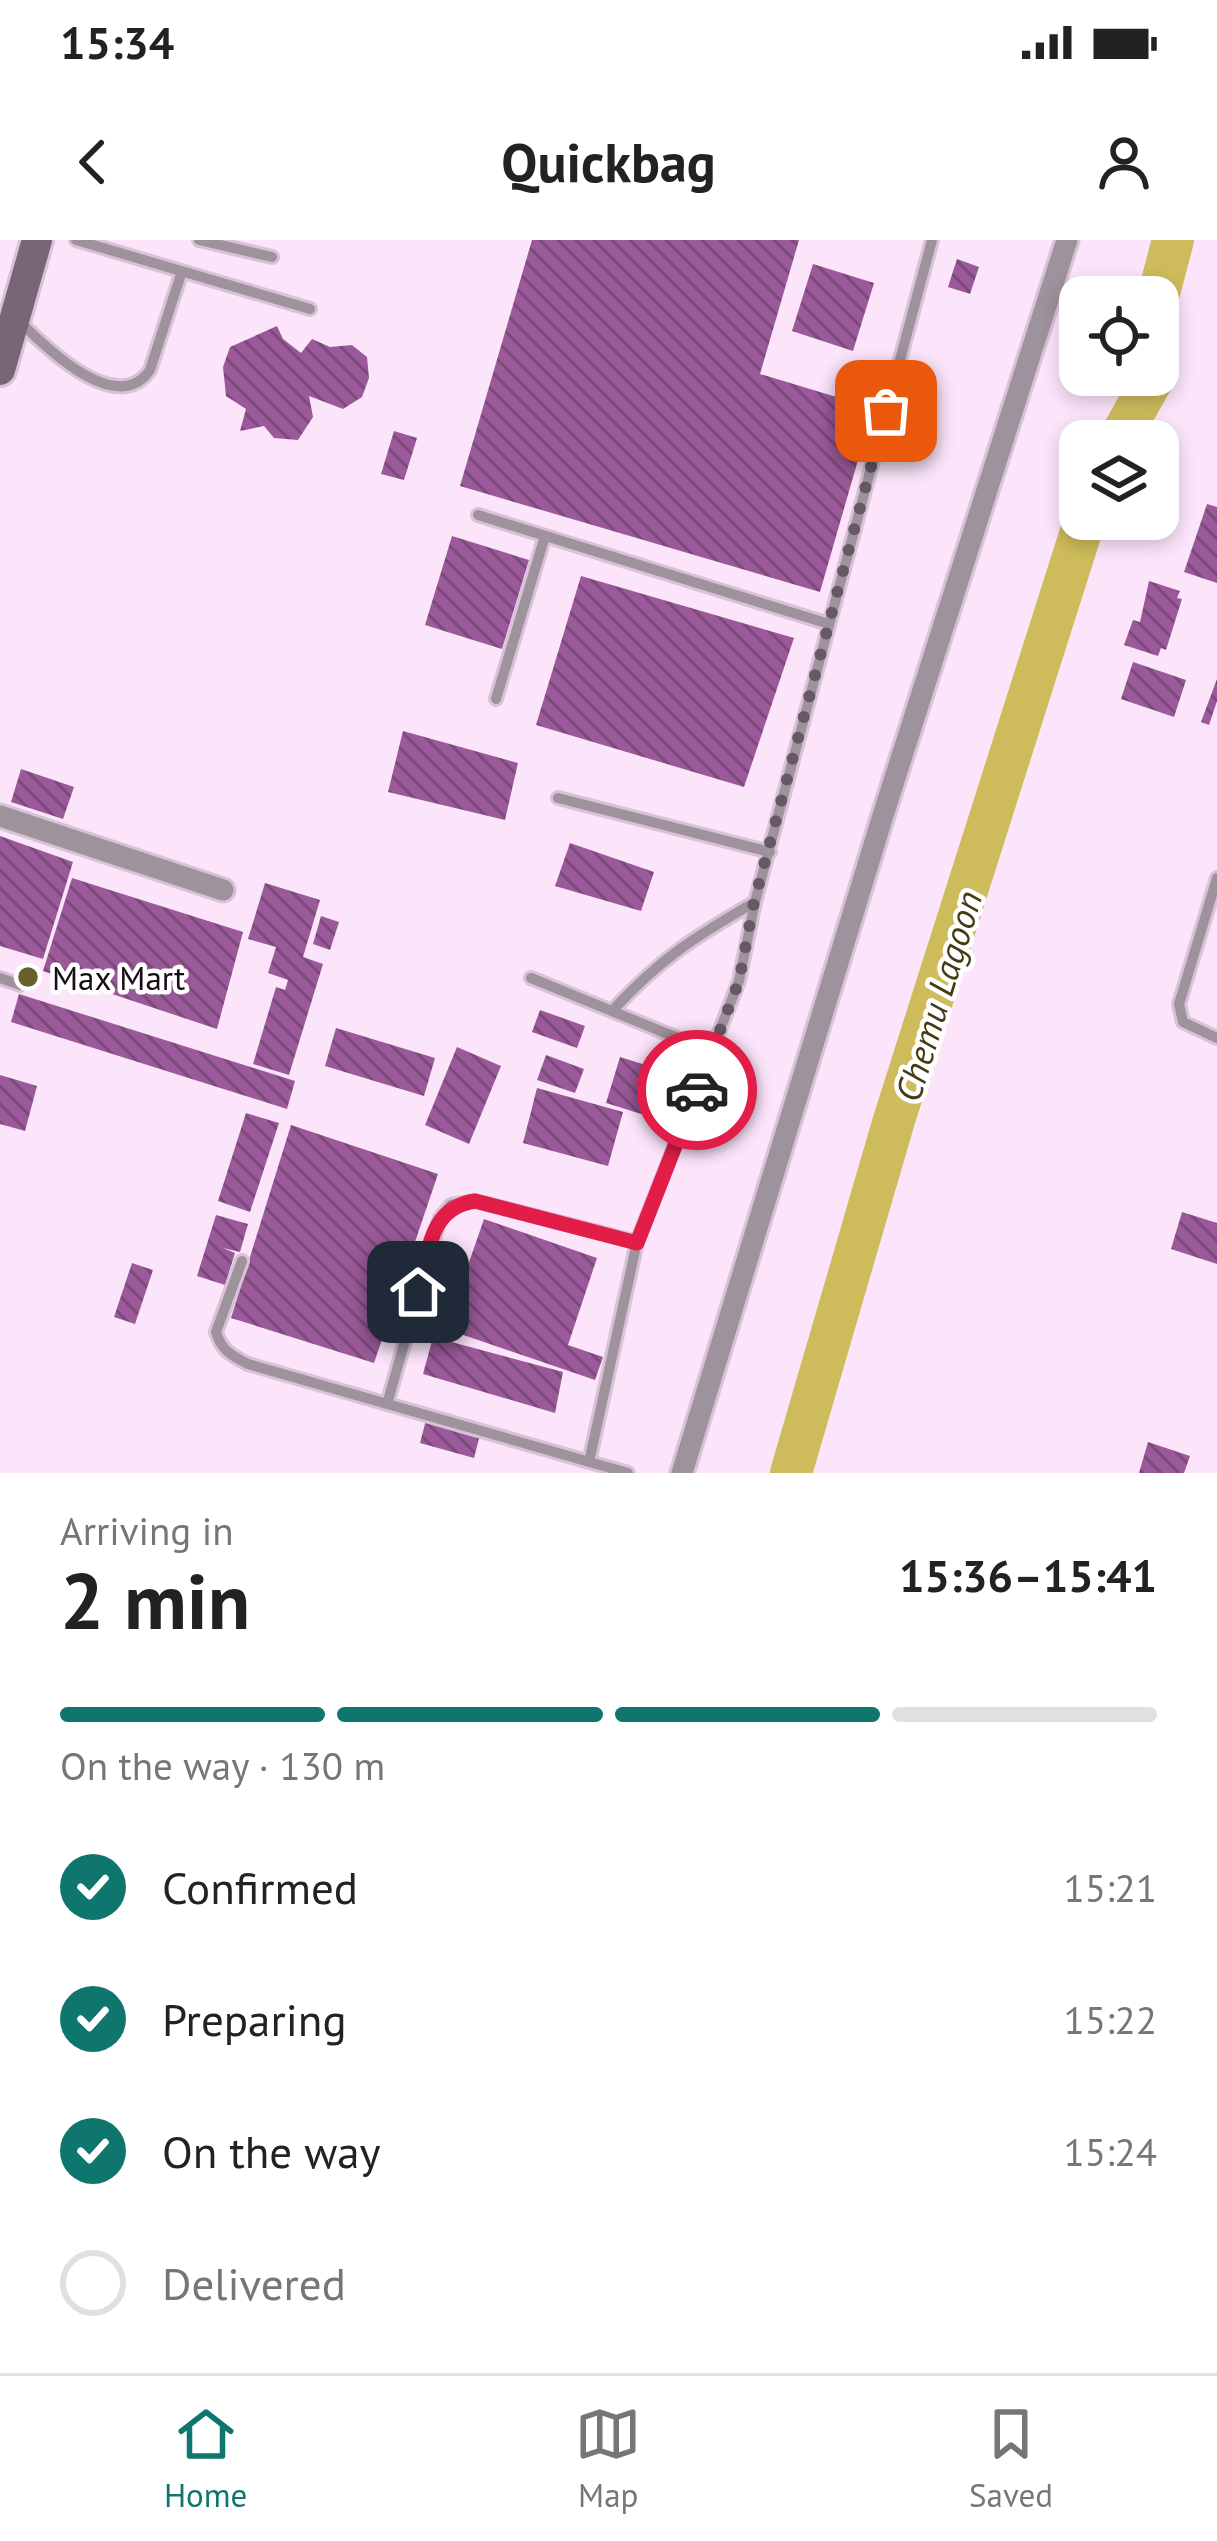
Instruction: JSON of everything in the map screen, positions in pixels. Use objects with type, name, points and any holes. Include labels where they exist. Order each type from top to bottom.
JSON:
[{"type":"street","points":[[0,370],[37,240]]},
{"type":"street","points":[[682,1473],[885,809],[1067,240]]},
{"type":"street","points":[[0,816],[223,890]]},
{"type":"lane","points":[[76,240],[310,309]]},
{"type":"lane","points":[[199,240],[272,256]]},
{"type":"lane","points":[[590,1462],[637,1243],[739,981],[754,902],[932,240]]},
{"type":"lane","points":[[15,317],[74,370],[130,387],[142,382],[150,370],[182,271]]},
{"type":"lane","points":[[478,515],[830,624]]},
{"type":"lane","points":[[496,699],[545,536]]},
{"type":"lane","points":[[558,798],[770,852]]},
{"type":"lane","points":[[1217,878],[1179,1004],[1183,1022],[1217,1038]]},
{"type":"lane","points":[[612,1011],[652,968],[684,943],[754,902]]},
{"type":"lane","points":[[0,978],[20,985]]},
{"type":"lane","points":[[531,978],[712,1052]]},
{"type":"lane","points":[[387,1404],[440,1218],[452,1205],[490,1204],[637,1243]]},
{"type":"lane","points":[[242,1261],[216,1332],[229,1354],[248,1364],[628,1473]]},
{"type":"building","points":[[532,240],[799,240],[760,374],[873,408],[820,592],[460,486]]},
{"type":"building","points":[[957,259],[979,267],[970,294],[948,287]]},
{"type":"building","points":[[813,264],[874,283],[853,351],[792,331]]},
{"type":"building","points":[[277,326],[283,339],[301,353],[312,339],[330,347],[352,345],[367,357],[369,378],[362,397],[343,409],[309,396],[313,417],[298,440],[274,438],[264,426],[240,431],[246,409],[226,396],[223,367],[230,347]]},
{"type":"building","points":[[394,431],[417,438],[404,480],[381,474]]},
{"type":"building","points":[[1207,504],[1217,507],[1217,583],[1184,572]]},
{"type":"building","points":[[452,536],[529,560],[502,649],[425,625]]},
{"type":"building","points":[[581,576],[794,638],[744,787],[536,725]]},
{"type":"building","points":[[1149,581],[1180,591],[1177,598],[1182,599],[1166,650],[1161,648],[1158,656],[1124,645],[1133,620],[1140,622]]},
{"type":"building","points":[[1133,662],[1186,680],[1174,717],[1121,699]]},
{"type":"building","points":[[1217,679],[1217,701],[1209,725],[1201,722]]},
{"type":"building","points":[[403,731],[518,763],[505,820],[388,792]]},
{"type":"building","points":[[21,769],[74,787],[63,819],[11,802]]},
{"type":"building","points":[[0,836],[73,862],[43,959],[0,946]]},
{"type":"building","points":[[570,843],[654,872],[641,911],[555,886]]},
{"type":"building","points":[[72,878],[243,932],[217,1029],[43,971]]},
{"type":"building","points":[[265,883],[320,900],[303,957],[323,964],[289,1075],[253,1064],[276,987],[285,990],[288,980],[268,973],[276,947],[248,939]]},
{"type":"building","points":[[321,916],[339,922],[330,950],[313,944]]},
{"type":"building","points":[[19,994],[295,1081],[287,1109],[11,1022]]},
{"type":"building","points":[[540,1010],[585,1026],[577,1048],[532,1032]]},
{"type":"building","points":[[336,1028],[435,1058],[424,1096],[325,1066]]},
{"type":"building","points":[[457,1047],[501,1066],[469,1144],[425,1125]]},
{"type":"building","points":[[546,1055],[584,1069],[575,1093],[537,1080]]},
{"type":"building","points":[[620,1057],[665,1071],[651,1117],[606,1103]]},
{"type":"building","points":[[0,1075],[37,1086],[25,1131],[0,1124]]},
{"type":"building","points":[[666,1080],[684,1085],[677,1109],[658,1104]]},
{"type":"building","points":[[537,1088],[623,1112],[608,1166],[523,1143]]},
{"type":"building","points":[[246,1113],[279,1123],[250,1212],[218,1201]]},
{"type":"building","points":[[291,1125],[438,1174],[374,1363],[231,1318]]},
{"type":"building","points":[[1182,1212],[1217,1223],[1217,1264],[1171,1249]]},
{"type":"building","points":[[216,1215],[248,1224],[240,1252],[223,1248],[235,1253],[225,1285],[197,1276]]},
{"type":"building","points":[[484,1219],[597,1258],[568,1345],[603,1357],[595,1380],[446,1329]]},
{"type":"building","points":[[132,1263],[153,1270],[135,1324],[114,1317]]},
{"type":"building","points":[[433,1337],[563,1372],[555,1413],[423,1374]]},
{"type":"building","points":[[426,1420],[480,1435],[474,1458],[420,1443]]},
{"type":"building","points":[[1148,1442],[1190,1456],[1184,1473],[1139,1473]]},
{"type":"waterway","name":"Chemu Lagoon","points":[[1164,276],[1173,240]]},
{"type":"waterway","name":"Chemu Lagoon","points":[[1130,420],[1143,396]]},
{"type":"waterway","name":"Chemu Lagoon","points":[[791,1473],[894,1120],[1078,540]]},
{"type":"way so far","points":[[697,1090],[739,981],[754,902],[886,411]]},
{"type":"place","name":"Max Mart","points":[[28,977]]},
{"type":"route","points":[[418,1292],[440,1218],[452,1205],[475,1201],[637,1243],[697,1090]]}]
